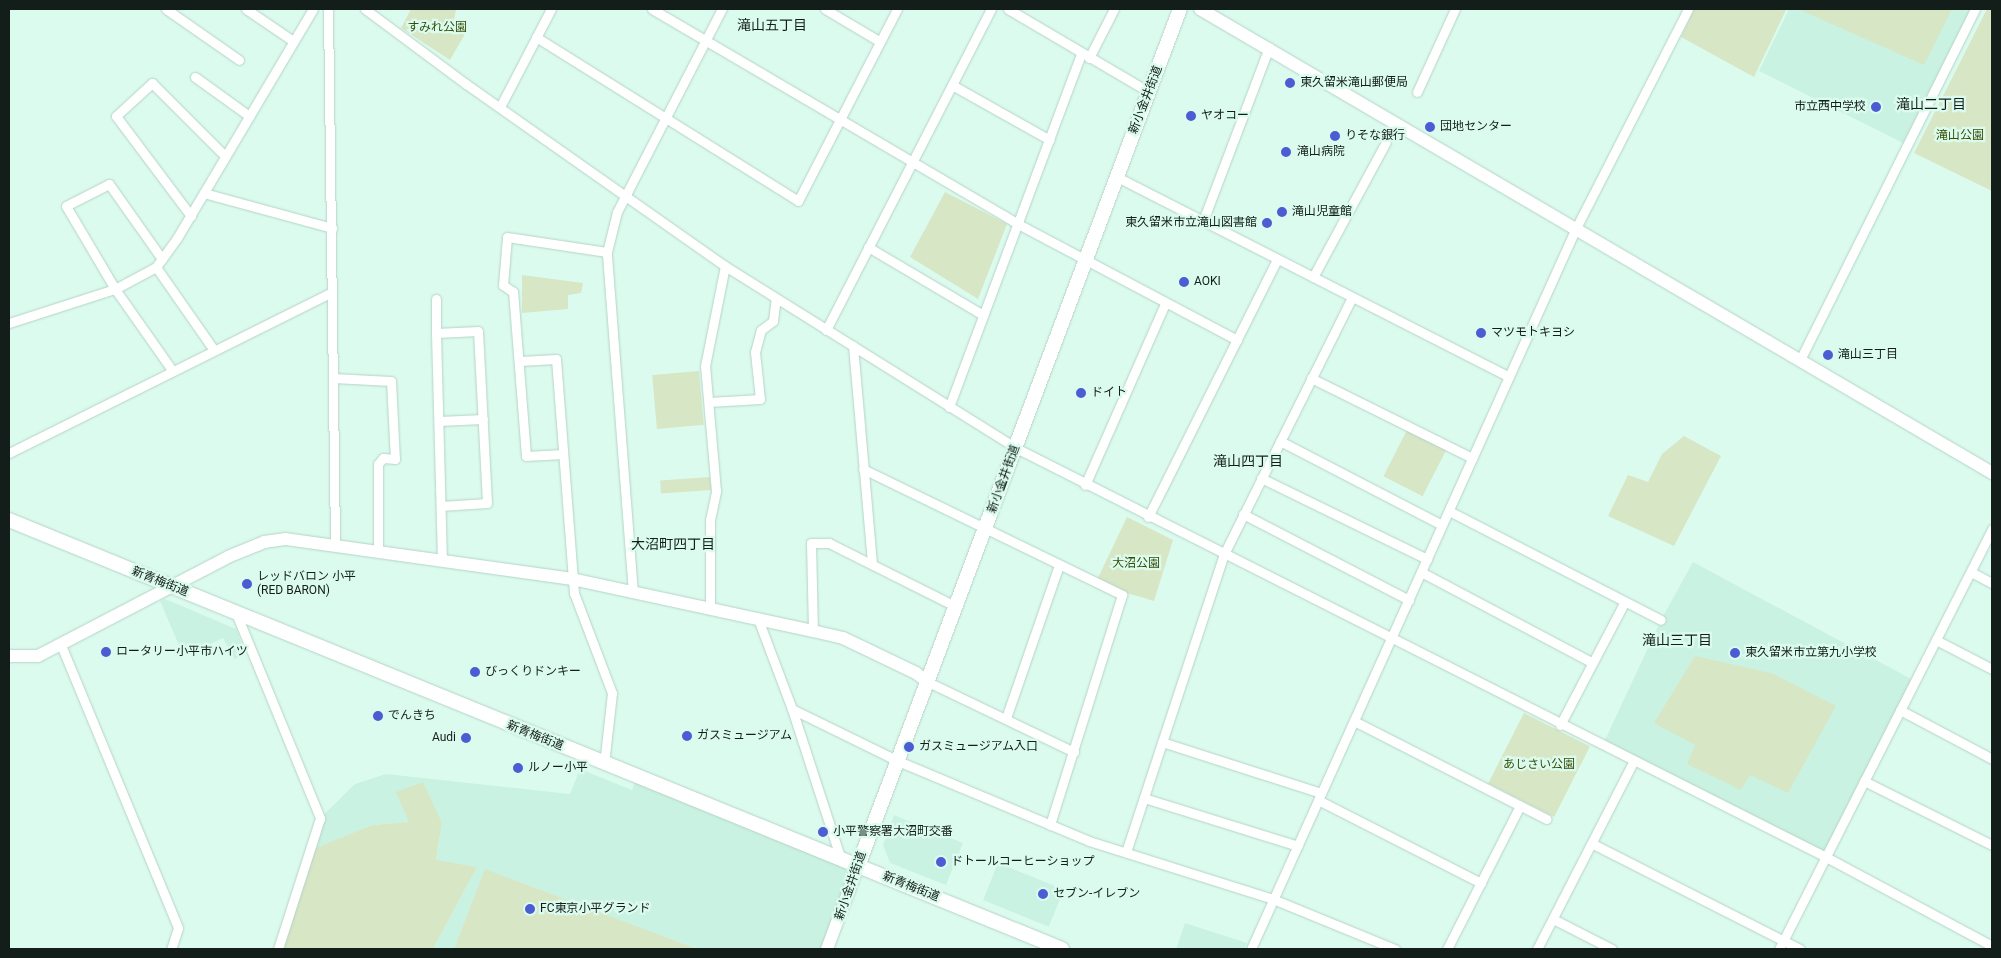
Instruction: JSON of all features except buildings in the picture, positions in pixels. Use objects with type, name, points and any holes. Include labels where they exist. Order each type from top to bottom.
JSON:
[{"type":"main road","name":"新小金井街道","points":[[858,866],[957,607],[1180,9]]},
{"type":"main road","name":"新青梅街道","points":[[9,520],[1062,949]]},
{"type":"street","points":[[166,9],[239,60]]},
{"type":"street","points":[[246,9],[293,42]]},
{"type":"street","points":[[328,9],[335,545]]},
{"type":"street","points":[[365,9],[624,198],[725,266],[1016,448],[1084,485],[1826,857],[1992,946]]},
{"type":"street","points":[[500,107],[550,9]]},
{"type":"street","points":[[652,9],[1018,224],[1165,304],[1237,340]]},
{"type":"street","points":[[634,593],[607,252],[617,212],[722,9]]},
{"type":"street","points":[[825,9],[879,42]]},
{"type":"street","points":[[536,37],[667,117],[798,201],[897,9]]},
{"type":"street","points":[[826,330],[991,9]]},
{"type":"street","points":[[1008,9],[1149,92]]},
{"type":"street","points":[[949,407],[1050,140],[1085,56],[1114,9]]},
{"type":"street","points":[[1200,9],[1992,473]]},
{"type":"street","points":[[1417,92],[1455,9]]},
{"type":"street","points":[[1251,949],[1576,228],[1688,9]]},
{"type":"street","points":[[1800,360],[1976,9]]},
{"type":"street","points":[[9,323],[115,289],[156,267],[191,216],[293,42],[309,10]]},
{"type":"street","points":[[1203,221],[1269,48]]},
{"type":"street","points":[[195,77],[249,116]]},
{"type":"street","points":[[191,216],[116,116],[152,83],[225,156]]},
{"type":"street","points":[[952,85],[1050,140]]},
{"type":"street","points":[[1313,277],[1386,142]]},
{"type":"street","points":[[1117,177],[1509,377]]},
{"type":"street","points":[[162,259],[109,184],[66,206],[115,289],[172,370]]},
{"type":"street","points":[[204,192],[332,228]]},
{"type":"street","points":[[562,454],[526,456],[514,292],[503,284],[507,237],[607,252]]},
{"type":"street","points":[[868,247],[983,315]]},
{"type":"street","points":[[1148,517],[1277,259]]},
{"type":"street","points":[[710,609],[710,520],[716,491],[705,366],[725,266]]},
{"type":"street","points":[[156,267],[214,350]]},
{"type":"street","points":[[9,453],[172,370],[332,292]]},
{"type":"street","points":[[1126,852],[1224,554],[1352,297]]},
{"type":"street","points":[[709,402],[760,400],[755,352],[761,330],[773,321],[776,298]]},
{"type":"street","points":[[436,299],[442,561]]},
{"type":"street","points":[[1084,485],[1165,304]]},
{"type":"street","points":[[436,333],[478,331],[487,503],[441,506]]},
{"type":"street","points":[[853,346],[872,564]]},
{"type":"street","points":[[520,361],[556,359],[574,593],[612,693],[604,764]]},
{"type":"street","points":[[333,378],[391,381],[395,458],[383,458],[378,464],[378,552]]},
{"type":"street","points":[[1312,378],[1472,458]]},
{"type":"street","points":[[439,421],[483,420]]},
{"type":"street","points":[[1280,441],[1442,525]]},
{"type":"street","points":[[863,469],[1122,595],[1050,825]]},
{"type":"street","points":[[1261,478],[1427,559]]},
{"type":"street","points":[[1449,511],[1624,603],[1661,620]]},
{"type":"street","points":[[1243,514],[1408,600]]},
{"type":"street","points":[[1782,945],[1900,710],[1972,572],[1992,529]]},
{"type":"street","points":[[9,656],[38,656],[264,542],[285,538],[572,579],[843,638],[928,682],[1074,752]]},
{"type":"street","points":[[813,631],[811,543],[829,543],[957,607]]},
{"type":"street","points":[[1006,718],[1059,565]]},
{"type":"street","points":[[1421,572],[1591,662]]},
{"type":"street","points":[[1972,572],[1992,583]]},
{"type":"street","points":[[1560,725],[1591,662],[1624,603]]},
{"type":"street","points":[[236,613],[320,818],[278,949]]},
{"type":"street","points":[[758,619],[792,709],[837,840],[841,860]]},
{"type":"street","points":[[1936,640],[1992,669]]},
{"type":"street","points":[[61,645],[178,928],[171,949]]},
{"type":"street","points":[[792,709],[898,761],[1050,825],[1126,852],[1273,899],[1395,949]]},
{"type":"street","points":[[1900,710],[1992,759]]},
{"type":"street","points":[[1354,721],[1546,819]]},
{"type":"street","points":[[1162,742],[1320,796],[1481,883]]},
{"type":"street","points":[[1537,949],[1634,762]]},
{"type":"street","points":[[1864,781],[1992,845]]},
{"type":"street","points":[[1144,798],[1298,846]]},
{"type":"street","points":[[1447,949],[1520,806]]},
{"type":"street","points":[[1593,844],[1782,945],[1800,949]]},
{"type":"street","name":"新小金井街道","points":[[828,949],[858,866]]},
{"type":"street","points":[[1553,919],[1612,949]]},
{"type":"shaded area","name":"市立西中学校","points":[[1789,9],[1972,9],[1903,143],[1759,71]]},
{"type":"shaded area","name":"東久留米市立第九小学校","points":[[1693,562],[1915,681],[1826,857],[1605,740],[1661,620]]},
{"type":"shaded area","points":[[165,599],[236,629],[246,654],[234,659],[223,638],[184,657],[160,601]]},
{"type":"shaded area","points":[[580,769],[632,790],[637,777],[858,866],[827,949],[697,949],[485,870],[454,949],[433,949],[477,867],[436,861],[442,823],[422,782],[409,822],[372,825],[314,850],[283,949],[278,949],[320,818],[355,784],[386,774],[570,794]]},
{"type":"shaded area","points":[[894,815],[963,843],[946,885],[890,863],[883,845]]},
{"type":"shaded area","points":[[998,863],[1064,890],[1049,927],[983,900]]},
{"type":"shaded area","points":[[1185,923],[1247,943],[1244,949],[1176,949]]},
{"type":"green space","name":"すみれ公園","points":[[411,9],[456,9],[454,20],[465,34],[450,60],[401,28]]},
{"type":"green space","points":[[1694,9],[1786,10],[1754,77],[1681,37]]},
{"type":"green space","points":[[1798,9],[1952,9],[1924,65]]},
{"type":"green space","name":"滝山公園","points":[[1987,9],[1992,9],[1992,191],[1914,153]]},
{"type":"green space","points":[[945,192],[1007,224],[978,299],[910,257]]},
{"type":"green space","points":[[522,275],[583,283],[581,293],[568,295],[568,309],[522,313]]},
{"type":"green space","points":[[699,371],[704,425],[657,429],[652,375]]},
{"type":"green space","points":[[1407,430],[1446,450],[1423,496],[1383,476]]},
{"type":"green space","points":[[1684,436],[1721,456],[1674,546],[1608,516],[1628,475],[1648,482],[1662,454]]},
{"type":"green space","points":[[710,477],[711,490],[661,493],[660,480]]},
{"type":"green space","name":"大沼公園","points":[[1127,517],[1173,540],[1154,601],[1127,593],[1098,578]]},
{"type":"green space","points":[[1695,656],[1771,673],[1836,706],[1788,793],[1750,775],[1741,790],[1687,764],[1695,745],[1654,723]]},
{"type":"green space","name":"あじさい公園","points":[[1524,713],[1590,747],[1554,817],[1488,783]]},
{"type":"green space","points":[[423,782],[442,823],[436,860],[477,867],[433,949],[283,949],[314,849],[372,825],[409,822],[396,792]]},
{"type":"green space","name":"FC東京小平グランド","points":[[485,869],[697,949],[454,949]]},
{"type":"place","name":"東久留米滝山郵便局","points":[[1290,83]]},
{"type":"place","name":"市立西中学校","points":[[1876,107]]},
{"type":"place","name":"ヤオコー","points":[[1191,116]]},
{"type":"place","name":"団地センター","points":[[1430,127]]},
{"type":"place","name":"りそな銀行","points":[[1335,136]]},
{"type":"place","name":"滝山病院","points":[[1286,152]]},
{"type":"place","name":"滝山児童館","points":[[1282,212]]},
{"type":"place","name":"東久留米市立滝山図書館","points":[[1267,223]]},
{"type":"place","name":"AOKI","points":[[1184,282]]},
{"type":"place","name":"マツモトキヨシ","points":[[1481,333]]},
{"type":"place","name":"滝山三丁目","points":[[1828,355]]},
{"type":"place","name":"ドイト","points":[[1081,393]]},
{"type":"place","name":"レッドバロン 小平 (RED BARON)","points":[[247,584]]},
{"type":"place","name":"ロータリー小平市ハイツ","points":[[106,652]]},
{"type":"place","name":"東久留米市立第九小学校","points":[[1735,653]]},
{"type":"place","name":"びっくりドンキー","points":[[475,672]]},
{"type":"place","name":"でんきち","points":[[378,716]]},
{"type":"place","name":"ガスミュージアム","points":[[687,736]]},
{"type":"place","name":"Audi","points":[[466,738]]},
{"type":"place","name":"ガスミュージアム入口","points":[[909,747]]},
{"type":"place","name":"ルノー小平","points":[[518,768]]},
{"type":"place","name":"小平警察署大沼町交番","points":[[823,832]]},
{"type":"place","name":"ドトールコーヒーショップ","points":[[941,862]]},
{"type":"place","name":"セブン-イレブン","points":[[1043,894]]},
{"type":"place","name":"FC東京小平グランド","points":[[530,909]]},
{"type":"district","name":"滝山五丁目","points":[[772,25]]},
{"type":"district","name":"滝山二丁目","points":[[1931,104]]},
{"type":"district","name":"滝山四丁目","points":[[1248,461]]},
{"type":"district","name":"大沼町四丁目","points":[[673,544]]},
{"type":"district","name":"滝山三丁目","points":[[1677,640]]}]
